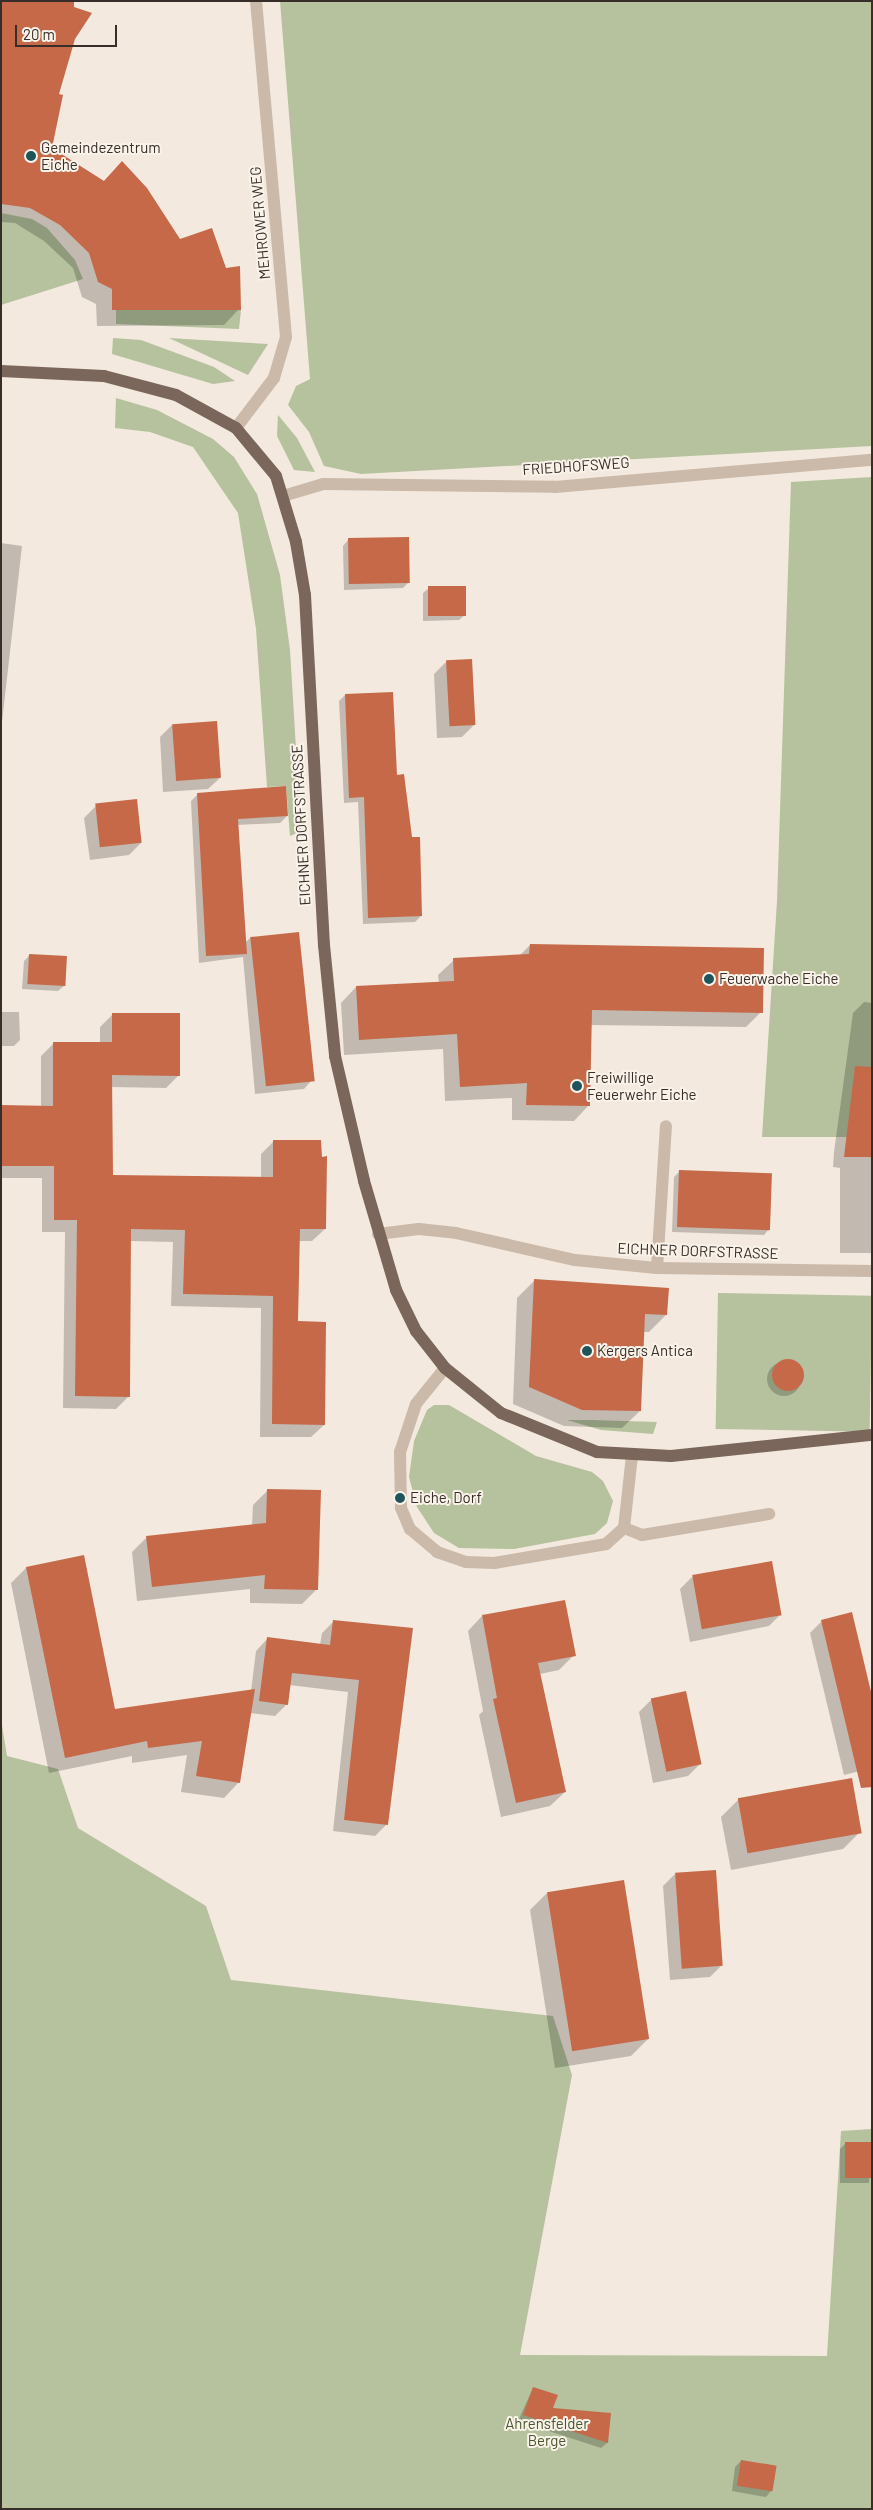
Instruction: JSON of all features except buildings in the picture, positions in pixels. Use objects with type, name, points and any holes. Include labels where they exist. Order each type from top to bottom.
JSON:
[{"type":"main road","name":"EICHNER DORFSTRASSE","points":[[1,372],[84,374],[143,383],[176,395],[236,428],[268,464],[283,496],[305,595],[332,1037],[378,1234],[396,1290],[416,1331],[445,1368],[479,1398],[522,1424],[597,1452],[672,1456],[872,1435]]},
{"type":"street","name":"MEHROWER WEG","points":[[236,428],[274,378],[286,337],[256,1]]},
{"type":"street","name":"FRIEDHOFSWEG","points":[[283,496],[323,484],[555,487],[872,460]]},
{"type":"street","points":[[657,1268],[666,1126]]},
{"type":"street","name":"EICHNER DORFSTRASSE","points":[[378,1234],[419,1229],[456,1233],[575,1260],[657,1268],[872,1271]]},
{"type":"street","points":[[445,1368],[416,1404],[400,1452],[400,1508],[410,1529],[437,1552],[466,1562],[494,1563],[606,1544],[624,1528],[632,1455]]},
{"type":"street","points":[[624,1528],[642,1534],[770,1514]]},
{"type":"green space","points":[[280,1],[872,1],[872,446],[361,474],[324,466],[309,432],[288,405],[296,386],[310,379]]},
{"type":"green space","points":[[1,213],[32,219],[47,228],[75,260],[83,279],[1,305]]},
{"type":"green space","points":[[116,310],[241,310],[239,329],[116,324]]},
{"type":"green space","points":[[113,338],[141,340],[214,367],[235,381],[213,384],[112,354]]},
{"type":"green space","points":[[169,338],[268,344],[248,375]]},
{"type":"green space","points":[[116,398],[157,410],[213,439],[234,457],[257,494],[280,575],[290,650],[301,831],[290,836],[286,786],[267,787],[256,629],[238,513],[193,447],[150,432],[115,428]]},
{"type":"green space","points":[[278,415],[297,438],[315,472],[294,470],[277,436]]},
{"type":"green space","points":[[872,477],[872,1137],[762,1137],[777,901],[791,482]]},
{"type":"green space","points":[[718,1293],[872,1296],[870,1432],[716,1429]]},
{"type":"green space","points":[[434,1405],[449,1405],[536,1456],[592,1472],[603,1481],[613,1501],[607,1523],[595,1534],[514,1549],[459,1548],[434,1533],[417,1507],[409,1477],[414,1441],[427,1410]]},
{"type":"green space","points":[[567,1420],[657,1422],[653,1434],[601,1430]]},
{"type":"green space","name":"Ahrensfelder Berge","points":[[1,1719],[7,1756],[58,1769],[78,1828],[206,1906],[231,1980],[553,2016],[572,2075],[520,2355],[827,2356],[841,2131],[872,2129],[872,2509],[1,2509]]},
{"type":"place","name":"Gemeindezentrum Eiche","points":[[31,156]]},
{"type":"place","name":"Feuerwache Eiche","points":[[709,979]]},
{"type":"place","name":"Freiwillige Feuerwehr Eiche","points":[[577,1086]]},
{"type":"place","name":"Kergers Antica","points":[[587,1351]]},
{"type":"place","name":"Eiche, Dorf","points":[[400,1498]]}]
